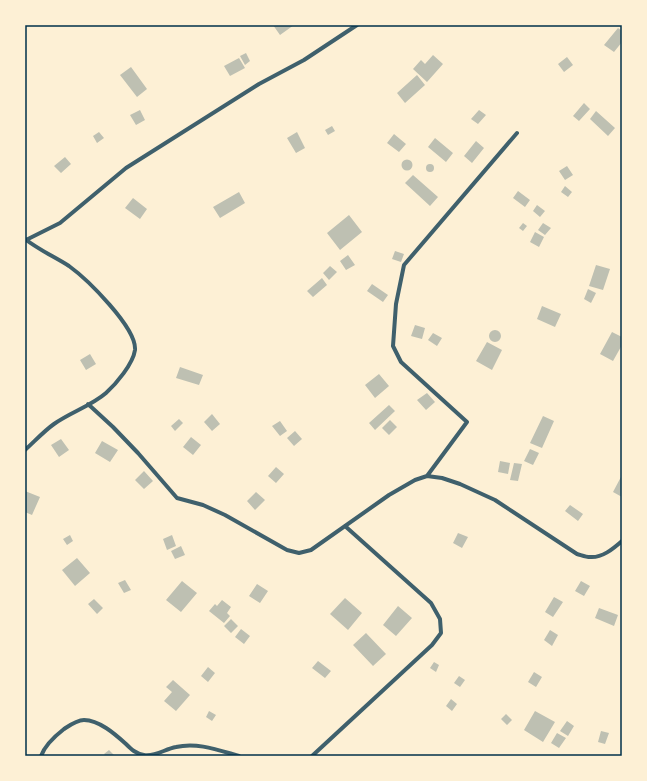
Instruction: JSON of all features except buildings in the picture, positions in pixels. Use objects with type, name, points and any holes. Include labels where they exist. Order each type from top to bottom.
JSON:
[{"type":"street","points":[[26,240],[60,223],[126,168],[253,88],[304,60],[357,25]]},
{"type":"street","points":[[427,476],[467,422],[401,362],[393,346],[396,304],[404,265],[517,133]]},
{"type":"street","points":[[25,450],[54,424],[106,393],[123,375],[131,362],[135,350],[133,339],[125,323],[84,278],[70,267],[26,240]]},
{"type":"street","points":[[88,404],[123,437],[177,498],[203,505],[225,515],[287,550],[299,553],[311,550],[389,495],[415,480],[427,476],[442,478],[460,484],[496,500],[577,554],[590,558],[601,555],[611,551],[622,541]]},
{"type":"street","points":[[312,756],[432,645],[441,633],[440,619],[431,603],[345,526]]},
{"type":"street","points":[[41,756],[44,748],[62,731],[74,723],[83,720],[99,725],[117,737],[135,752],[144,755],[154,755],[176,747],[195,744],[239,756]]}]
